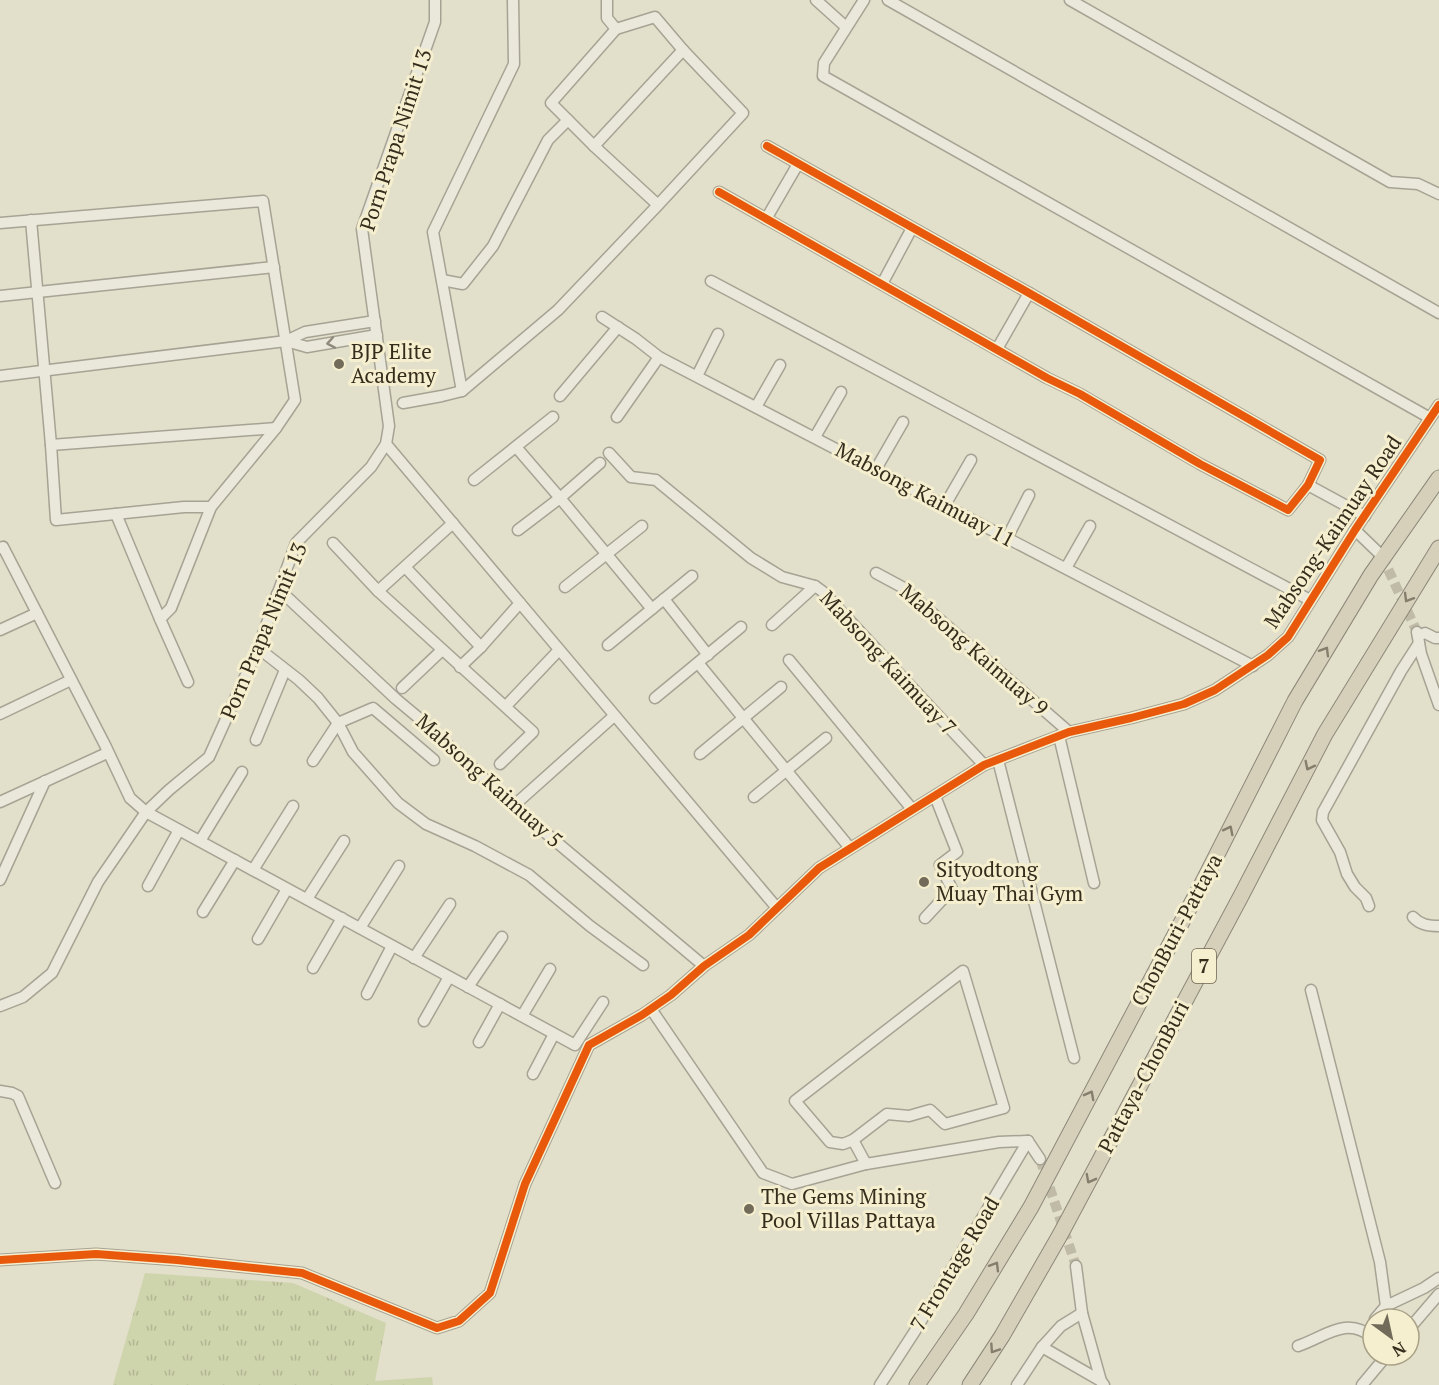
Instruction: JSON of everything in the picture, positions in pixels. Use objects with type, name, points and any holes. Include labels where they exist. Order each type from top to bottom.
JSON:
[{"type":"highway","name":"ChonBuri-Pattaya","points":[[917,1385],[966,1314],[1031,1207],[1203,882],[1295,701],[1371,575],[1439,478]]},
{"type":"highway","name":"Pattaya-ChonBuri","points":[[970,1385],[1002,1336],[1060,1235],[1325,734],[1439,548]]},
{"type":"street","name":"Porn Prapa Nimit 13","points":[[0,1006],[23,997],[52,973],[98,882],[146,812],[209,757],[258,648],[296,543],[371,467],[386,444],[389,426],[362,229],[435,22],[435,0]]},
{"type":"street","points":[[462,391],[433,232],[514,64],[513,0]]},
{"type":"street","points":[[607,0],[607,18],[616,29]]},
{"type":"street","points":[[816,0],[846,27]]},
{"type":"street","points":[[864,0],[824,63],[823,76],[1430,418]]},
{"type":"street","points":[[888,0],[1439,313]]},
{"type":"street","points":[[1070,0],[1390,182],[1418,184],[1439,195]]},
{"type":"street","points":[[403,403],[462,391],[558,310],[658,205],[743,113],[655,17],[616,29],[551,103],[658,205]]},
{"type":"street","points":[[594,146],[683,50]]},
{"type":"street","points":[[442,280],[463,284],[493,246],[548,140],[568,120]]},
{"type":"street","points":[[719,192],[1047,378],[1080,394],[1200,464],[1288,510],[1308,485],[1320,460],[766,146]]},
{"type":"street","points":[[766,219],[798,164]]},
{"type":"street","points":[[0,223],[263,201],[295,400],[276,428],[211,507],[171,608],[160,619]]},
{"type":"street","points":[[31,220],[56,520],[184,507],[211,507]]},
{"type":"street","points":[[882,284],[912,228]]},
{"type":"street","points":[[0,296],[274,267]]},
{"type":"street","points":[[711,281],[1310,600]]},
{"type":"street","points":[[997,349],[1029,293]]},
{"type":"street","name":"Mabsong Kaimuay 11","points":[[602,317],[659,357],[1253,666]]},
{"type":"street","points":[[0,376],[286,341],[305,332],[375,321]]},
{"type":"street","points":[[560,396],[618,327]]},
{"type":"street","points":[[697,376],[718,334]]},
{"type":"street","points":[[286,341],[307,347],[377,335]]},
{"type":"street","points":[[617,417],[659,357]]},
{"type":"street","points":[[756,407],[780,365]]},
{"type":"street","points":[[815,437],[841,392]]},
{"type":"street","name":"Mabsong-Kaimuay Road","points":[[0,1260],[96,1254],[302,1273],[437,1328],[459,1321],[490,1293],[525,1184],[589,1045],[651,1009],[704,966],[749,935],[819,868],[984,765],[1064,734],[1184,704],[1215,690],[1268,655],[1288,637],[1355,530],[1439,405]]},
{"type":"street","points":[[474,480],[553,417]]},
{"type":"street","points":[[876,469],[903,422]]},
{"type":"street","points":[[51,445],[276,428]]},
{"type":"street","points":[[386,444],[777,909]]},
{"type":"street","points":[[516,447],[652,609]]},
{"type":"street","name":"Mabsong Kaimuay 7","points":[[609,453],[632,477],[656,480],[751,558],[782,577],[815,586],[822,591],[984,765]]},
{"type":"street","points":[[945,505],[971,460]]},
{"type":"street","points":[[518,530],[560,498],[600,462]]},
{"type":"street","points":[[1308,485],[1365,516]]},
{"type":"street","points":[[1007,537],[1029,495]]},
{"type":"street","points":[[116,514],[188,682]]},
{"type":"street","points":[[378,591],[453,524]]},
{"type":"street","points":[[565,587],[642,525]]},
{"type":"street","points":[[1066,568],[1090,526]]},
{"type":"street","points":[[1355,530],[1382,556]]},
{"type":"street","points":[[333,543],[378,591],[533,732],[500,764]]},
{"type":"street","points":[[0,548],[3,547],[130,798],[146,812],[575,1045],[603,1002]]},
{"type":"street","points":[[405,567],[481,647]]},
{"type":"street","name":"Mabsong Kaimuay 9","points":[[876,573],[902,587],[1064,734]]},
{"type":"street","points":[[608,645],[692,576]]},
{"type":"street","points":[[772,625],[815,586]]},
{"type":"street","name":"Mabsong Kaimuay 5","points":[[277,594],[288,598],[516,808],[704,966]]},
{"type":"street","points":[[664,599],[708,655]]},
{"type":"street","points":[[460,667],[520,603]]},
{"type":"street","points":[[0,630],[37,613]]},
{"type":"street","points":[[655,698],[741,627]]},
{"type":"street","points":[[1369,906],[1366,898],[1347,874],[1340,852],[1322,820],[1323,812],[1418,637],[1425,633],[1439,638]]},
{"type":"street","points":[[1418,637],[1439,705]]},
{"type":"street","points":[[258,648],[318,698],[338,723],[353,752],[398,803],[426,824],[475,846],[529,875],[590,926],[643,965]]},
{"type":"street","points":[[506,706],[559,650]]},
{"type":"street","points":[[402,688],[442,651]]},
{"type":"street","points":[[789,660],[912,809]]},
{"type":"street","points":[[698,663],[850,848]]},
{"type":"street","points":[[255,740],[285,670]]},
{"type":"street","points":[[0,714],[71,680]]},
{"type":"street","points":[[700,754],[781,687]]},
{"type":"street","points":[[313,761],[338,723],[373,708],[434,760]]},
{"type":"street","points":[[519,801],[614,716]]},
{"type":"street","points":[[1064,734],[1095,883]]},
{"type":"street","points":[[754,797],[826,738]]},
{"type":"street","points":[[0,802],[107,753]]},
{"type":"street","points":[[998,760],[1074,1058]]},
{"type":"street","points":[[200,841],[242,772]]},
{"type":"street","points":[[0,880],[45,781]]},
{"type":"street","points":[[924,918],[952,889],[940,865],[957,852],[935,796]]},
{"type":"street","points":[[253,870],[293,806]]},
{"type":"street","points":[[148,886],[179,830]]},
{"type":"street","points":[[307,899],[344,841]]},
{"type":"street","points":[[203,912],[235,860]]},
{"type":"street","points":[[360,928],[399,866]]},
{"type":"street","points":[[258,939],[287,888]]},
{"type":"street","points":[[414,958],[450,904]]},
{"type":"street","points":[[1413,917],[1418,922],[1439,926]]},
{"type":"street","points":[[313,968],[342,918]]},
{"type":"street","points":[[468,987],[502,937]]},
{"type":"street","points":[[367,994],[392,946]]},
{"type":"street","points":[[522,1016],[550,969]]},
{"type":"street","points":[[963,971],[1004,1108],[945,1124],[930,1110],[909,1116],[887,1114],[853,1140],[843,1144],[830,1142],[795,1101],[963,971]]},
{"type":"street","points":[[424,1020],[449,976]]},
{"type":"street","points":[[1311,990],[1380,1262],[1386,1306],[1424,1288],[1439,1278]]},
{"type":"street","points":[[479,1042],[500,1004]]},
{"type":"street","points":[[651,1009],[763,1173],[792,1184],[866,1164],[999,1142],[1028,1141],[1041,1159]]},
{"type":"street","points":[[534,1074],[554,1034]]},
{"type":"street","points":[[0,1091],[18,1096],[55,1183]]},
{"type":"street","points":[[853,1140],[866,1164]]},
{"type":"street","name":"7 Frontage Road","points":[[880,1385],[915,1331],[1028,1141]]},
{"type":"street","points":[[1076,1266],[1082,1313],[1102,1383]]},
{"type":"street","points":[[1421,1315],[1439,1294]]},
{"type":"street","points":[[1017,1385],[1042,1347],[1061,1326],[1082,1313]]},
{"type":"street","points":[[1298,1346],[1333,1330],[1351,1328],[1361,1331]]},
{"type":"street","points":[[1042,1347],[1102,1383]]},
{"type":"street","points":[[1362,1385],[1377,1367]]},
{"type":"green space","points":[[145,1273],[293,1283],[386,1323],[375,1381],[432,1377],[433,1385],[113,1385]]},
{"type":"tunnel","points":[[1382,556],[1417,632]]},
{"type":"tunnel","points":[[1040,1159],[1076,1266]]},
{"type":"cycle path","points":[[719,192],[1047,378],[1080,394],[1200,464],[1288,510],[1308,485],[1320,460],[767,146]]},
{"type":"cycle path","points":[[0,1260],[96,1254],[302,1273],[437,1328],[459,1321],[490,1293],[525,1184],[589,1045],[642,1015],[671,995],[704,966],[749,935],[819,868],[984,765],[1069,732],[1184,704],[1215,690],[1268,655],[1288,637],[1355,530],[1439,405]]},
{"type":"place","name":"BJP Elite Academy","points":[[339,364]]},
{"type":"place","name":"Sityodtong Muay Thai Gym","points":[[924,882]]},
{"type":"place","name":"The Gems Mining Pool Villas Pattaya","points":[[749,1209]]}]
